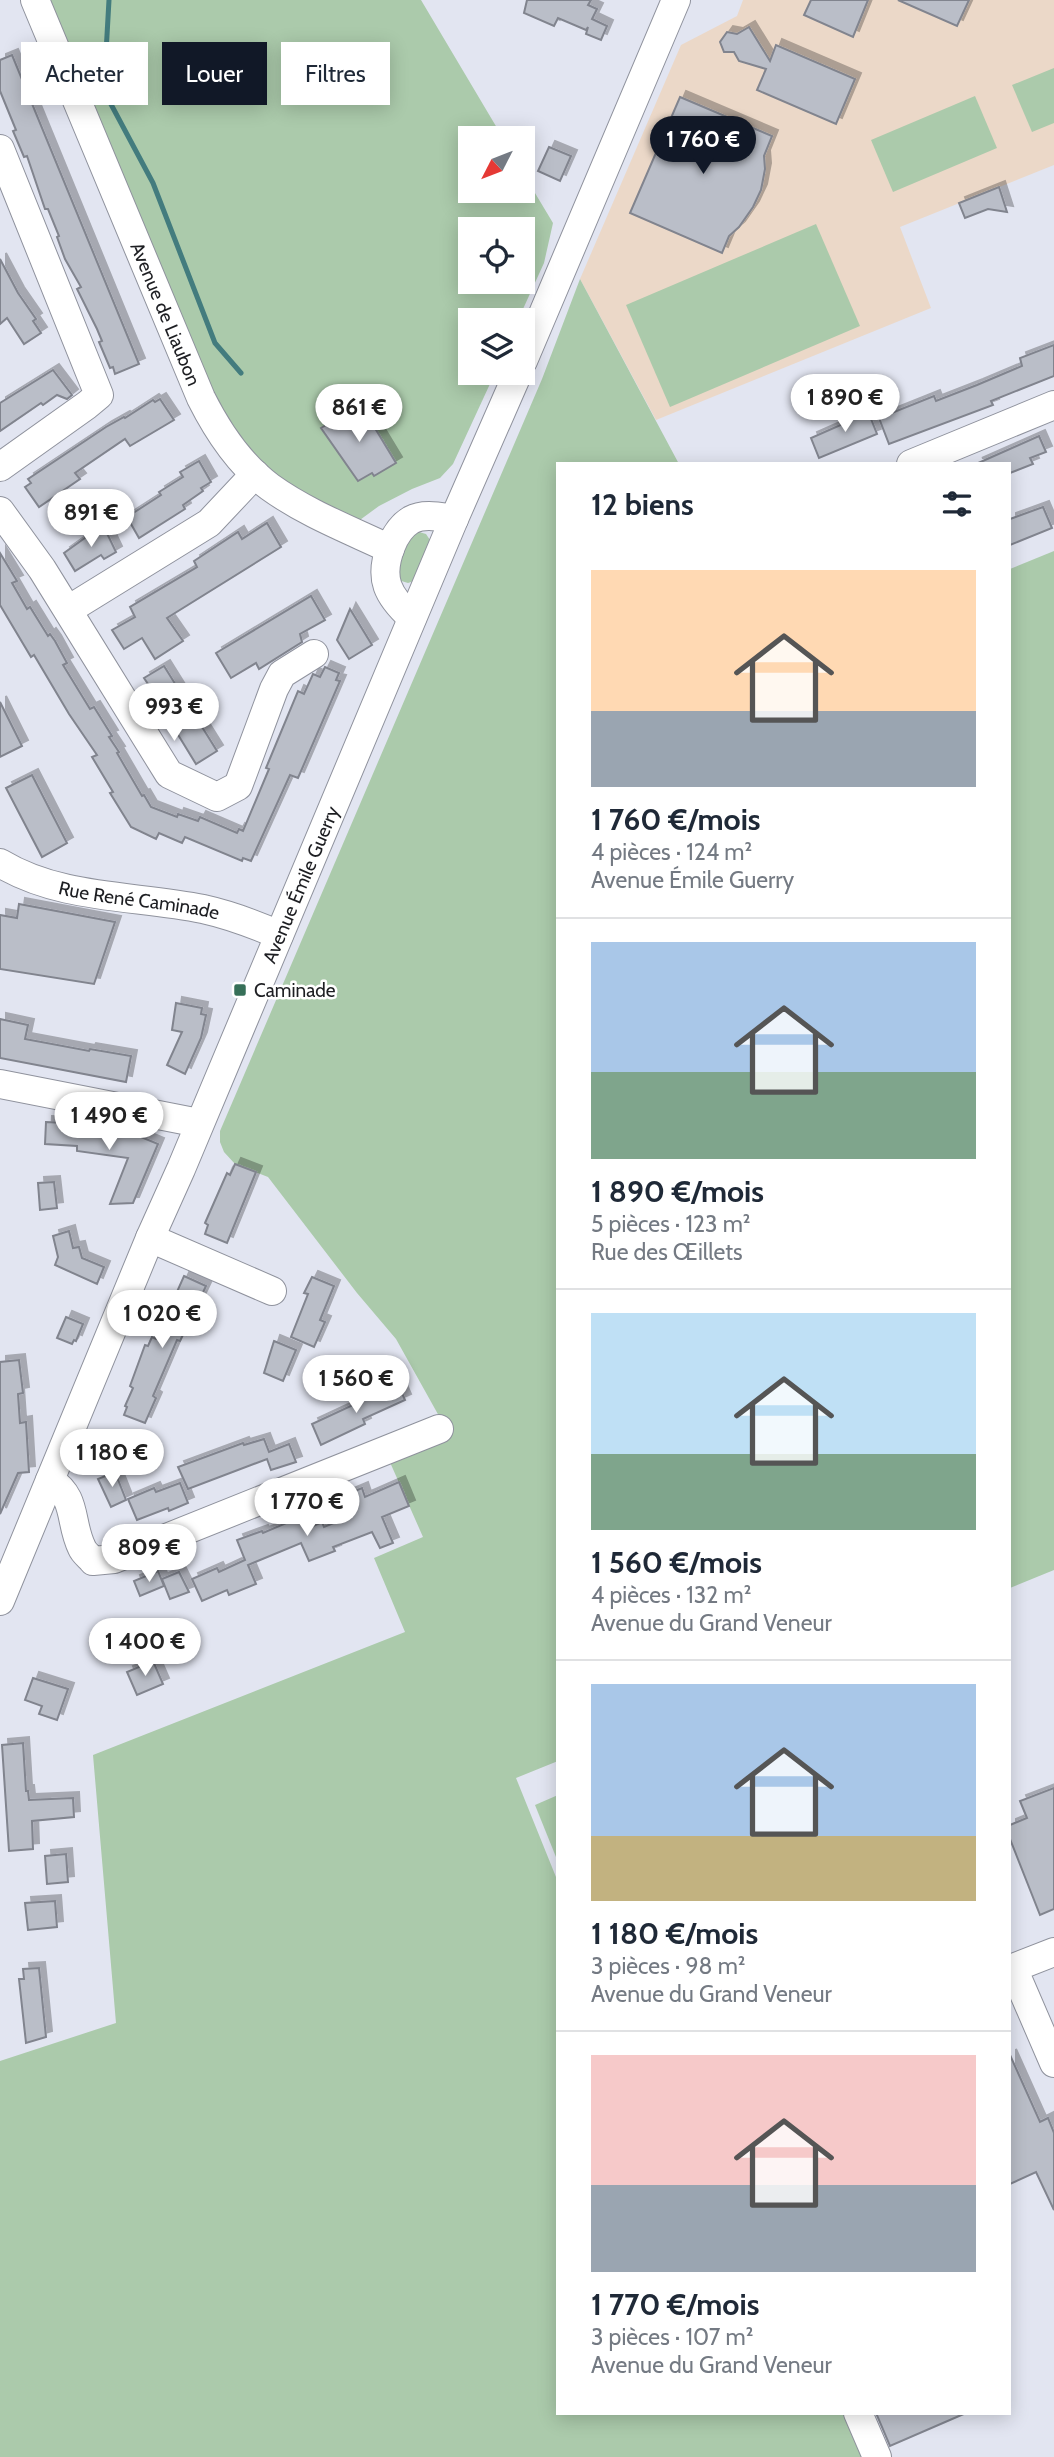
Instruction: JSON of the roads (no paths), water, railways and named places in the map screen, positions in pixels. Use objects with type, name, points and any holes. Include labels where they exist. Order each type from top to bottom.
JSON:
[{"type":"street","name":"Avenue de Liaubon","points":[[35,0],[201,398],[223,438],[255,474],[284,496],[390,549]]},
{"type":"street","points":[[535,332],[676,0]]},
{"type":"street","points":[[0,149],[99,394],[88,405],[0,467]]},
{"type":"street","name":"Avenue Émile Guerry","points":[[1,1596],[150,1238],[513,385]]},
{"type":"street","points":[[916,462],[1054,405]]},
{"type":"street","points":[[68,610],[209,523],[255,474]]},
{"type":"street","points":[[0,511],[42,569],[169,774],[217,797],[238,786],[282,674],[314,654]]},
{"type":"street","points":[[412,618],[395,603],[384,573],[395,537],[411,520],[432,516],[454,519]]},
{"type":"street","name":"Rue René Caminade","points":[[0,863],[48,884],[117,898],[201,908],[237,917],[279,935]]},
{"type":"street","points":[[0,1084],[200,1123]]},
{"type":"street","points":[[150,1238],[272,1291]]},
{"type":"street","points":[[50,1480],[62,1488],[70,1504],[82,1550],[93,1561],[114,1559],[439,1429]]},
{"type":"street","points":[[1054,1952],[1013,1968],[1054,2063]]},
{"type":"street","points":[[859,2415],[877,2457]]},
{"type":"waterway","points":[[109,0],[106,53],[97,59],[97,78],[153,183],[215,343],[241,373]]},
{"type":"place","name":"Caminade","points":[[240,990]]}]
